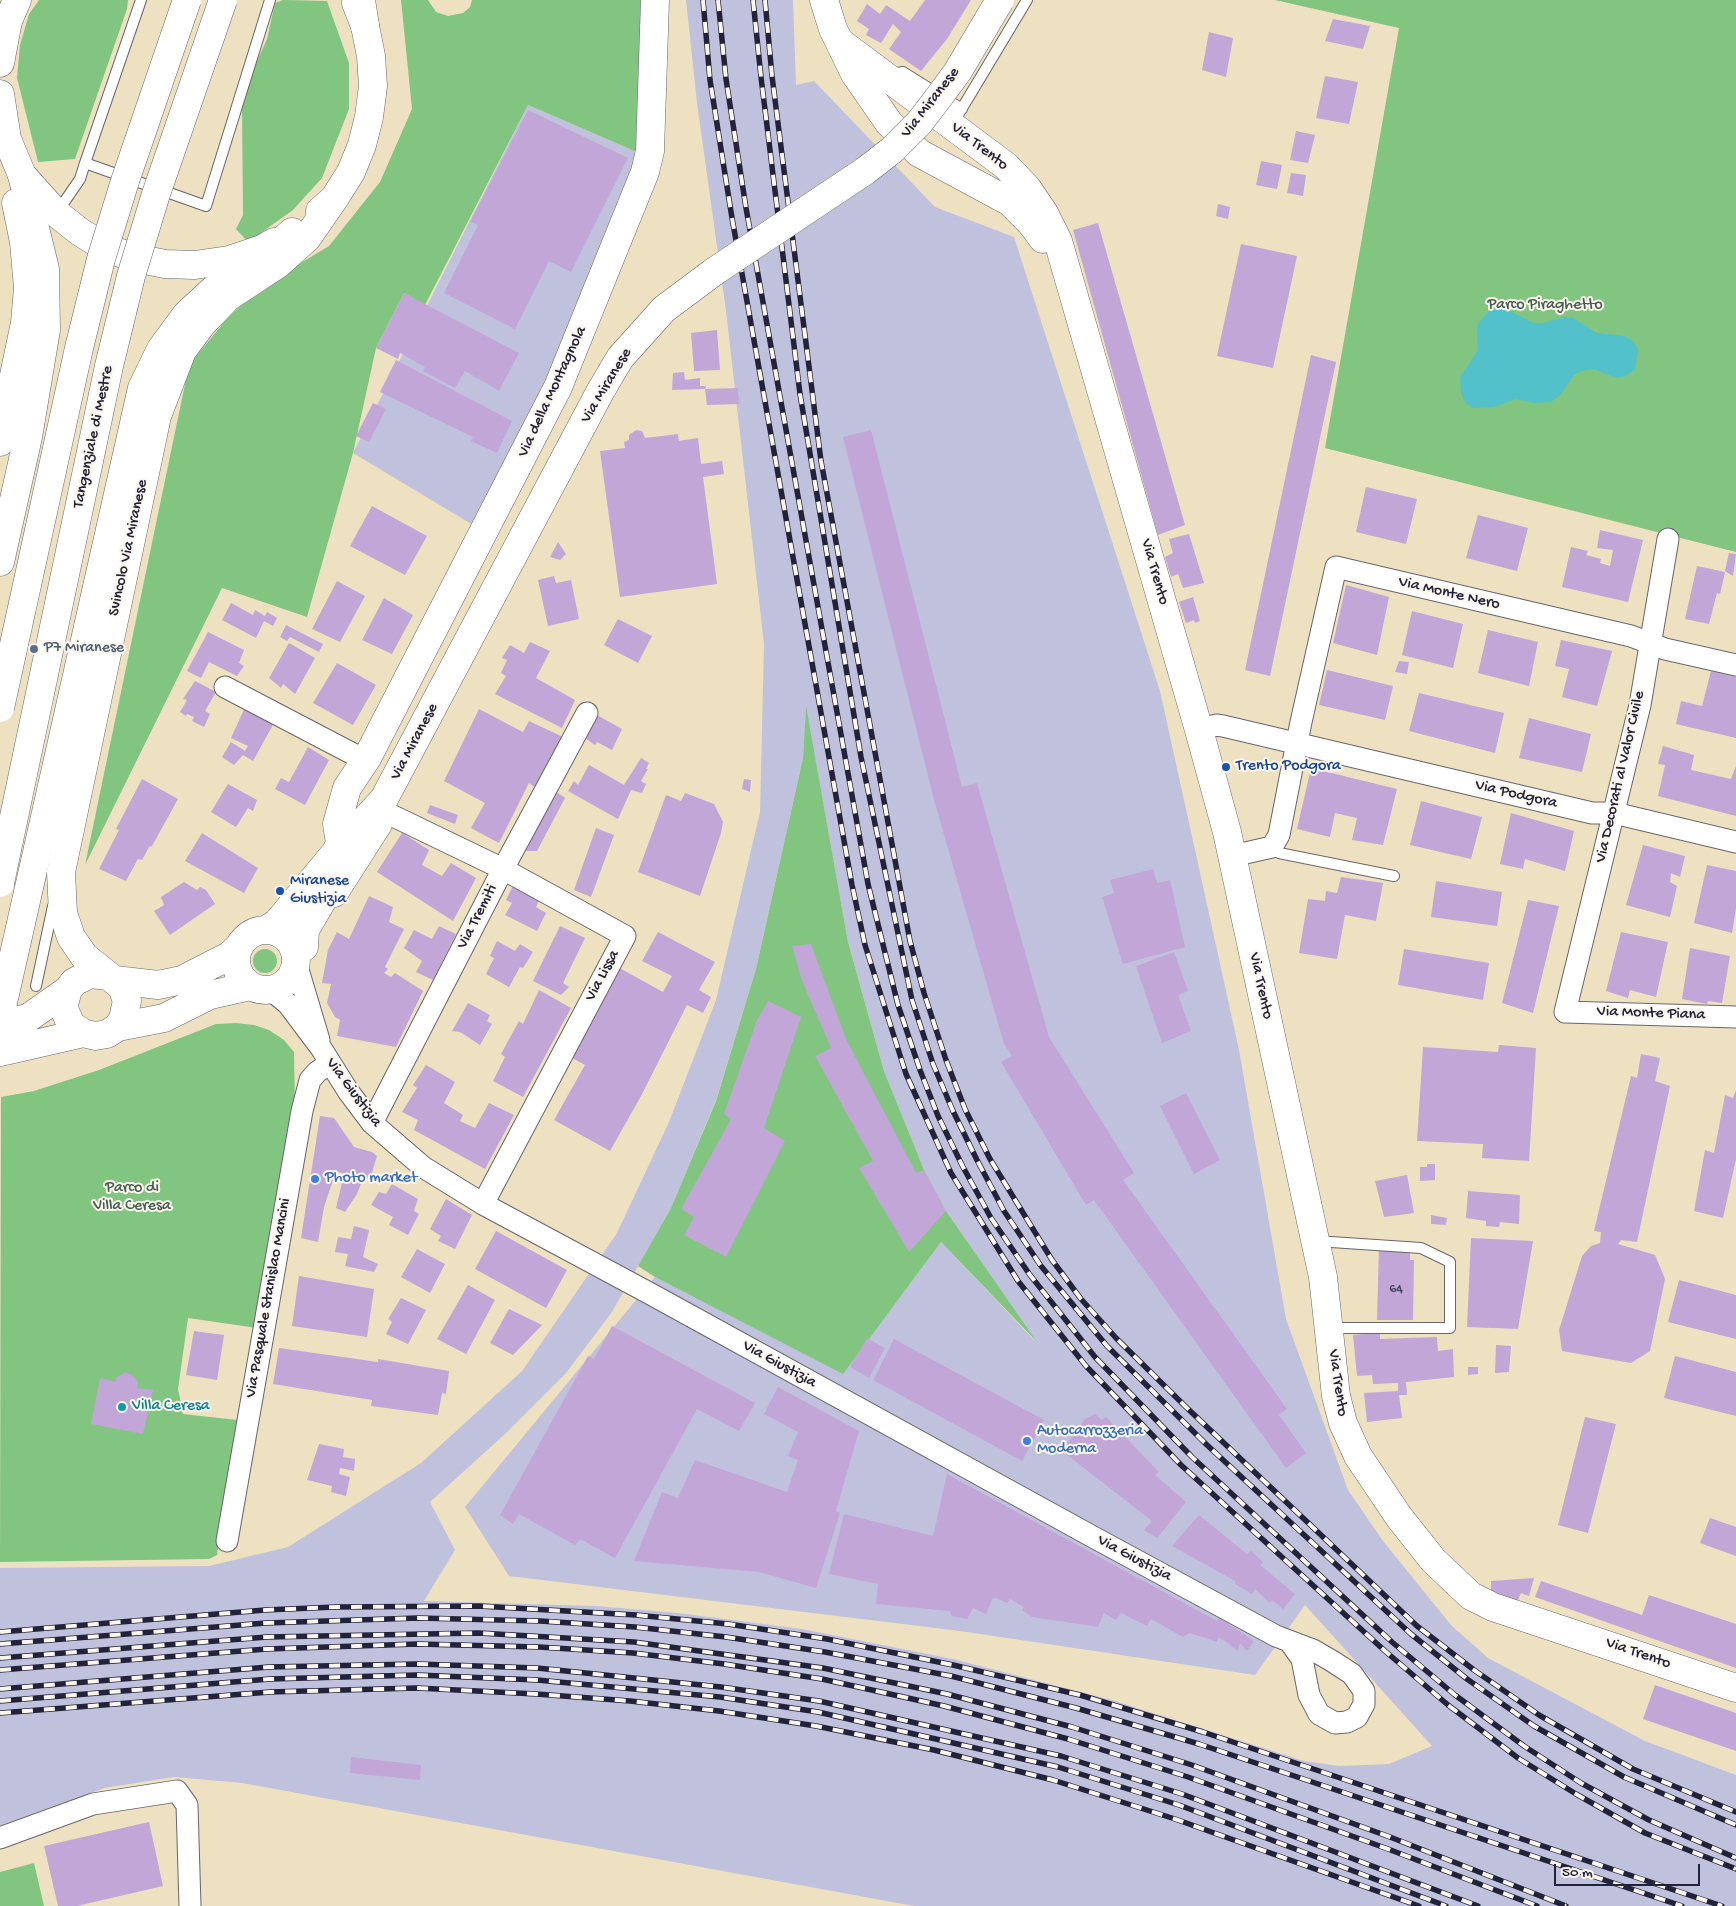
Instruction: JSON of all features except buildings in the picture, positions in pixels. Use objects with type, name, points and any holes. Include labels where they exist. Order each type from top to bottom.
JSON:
[{"type":"main road","points":[[0,63],[8,21],[17,0]]},
{"type":"main road","name":"Tangenziale di Mestre","points":[[0,708],[76,357],[101,260],[125,181],[187,0]]},
{"type":"main road","name":"Tangenziale di Mestre","points":[[0,883],[113,348],[156,194],[223,0]]},
{"type":"main road","name":"Svincolo Via Miranese","points":[[112,978],[84,956],[71,937],[62,913],[61,872],[157,416],[172,372],[182,351],[202,324],[228,296],[278,264],[307,238],[351,172],[362,144],[369,117],[372,71],[363,13],[355,0]]},
{"type":"main road","name":"Via della Montagnola","points":[[367,758],[558,387],[645,172],[650,151],[655,0]]},
{"type":"main road","name":"Via Trento","points":[[824,0],[831,24],[855,74],[889,123],[919,153],[1010,202],[1032,223],[1072,289]]},
{"type":"main road","name":"Via Miranese","points":[[266,930],[277,923],[373,808],[620,358],[664,309],[715,271],[828,196],[892,150],[919,123],[958,71],[1000,0]]},
{"type":"main road","name":"Via Trento","points":[[840,42],[884,76],[957,117],[1027,188],[1058,241],[1200,730],[1232,856],[1315,1240],[1330,1328],[1336,1396],[1343,1423],[1358,1456],[1399,1517],[1433,1560],[1471,1596],[1492,1607],[1736,1688]]},
{"type":"main road","points":[[0,94],[11,182],[24,242],[28,288],[26,323],[0,442]]},
{"type":"main road","points":[[0,562],[28,437],[46,330],[45,269],[22,175],[6,139]]},
{"type":"main road","points":[[22,175],[56,213],[80,232],[106,248],[135,258],[165,264],[195,265],[229,260],[262,249],[292,232]]},
{"type":"main road","points":[[0,1016],[142,388],[160,349],[186,315],[212,290],[263,258],[334,199]]},
{"type":"main road","points":[[367,758],[373,808]]},
{"type":"main road","points":[[336,852],[340,843],[337,824],[347,788],[367,758]]},
{"type":"main road","name":"Via Miranese","points":[[299,956],[338,886],[383,815],[373,808]]},
{"type":"main road","points":[[0,1024],[28,1018],[68,990],[82,976],[90,974],[158,985],[182,980],[228,956],[248,936],[266,930],[280,934],[288,940],[299,956],[288,981],[260,988],[210,995],[164,1018],[118,1027],[107,1034],[95,1036],[83,1034],[0,1052]]},
{"type":"main road","points":[[239,946],[236,959],[238,972],[260,988]]},
{"type":"main road","points":[[112,978],[122,987],[127,1001],[125,1015],[118,1027]]},
{"type":"main road","points":[[68,990],[64,1004],[65,1011],[71,1025],[83,1034]]},
{"type":"street","name":"Via Decorati al Valor Civile","points":[[1565,1012],[1640,705],[1668,539]]},
{"type":"street","name":"Via Monte Nero","points":[[1297,743],[1336,567],[1631,636],[1651,644],[1736,665]]},
{"type":"street","points":[[225,688],[355,755],[367,758]]},
{"type":"street","name":"Via Tremiti","points":[[372,1123],[503,869],[587,713]]},
{"type":"street","name":"Via Podgora","points":[[1200,730],[1216,725],[1592,813],[1614,813],[1736,842]]},
{"type":"street","points":[[1232,856],[1272,847],[1279,835],[1297,743]]},
{"type":"street","name":"Via Lissa","points":[[373,808],[503,869],[625,936],[483,1204]]},
{"type":"street","name":"Via Giustizia","points":[[299,956],[325,1056]]},
{"type":"street","name":"Via Giustizia","points":[[260,988],[288,1004],[372,1123],[423,1167],[483,1204],[1283,1639]]},
{"type":"street","name":"Via Monte Piana","points":[[1565,1012],[1736,1017]]},
{"type":"street","name":"Via Pasquale Stanislao Mancini","points":[[227,1541],[302,1111],[310,1080],[317,1072],[325,1056]]},
{"type":"street","points":[[0,1838],[93,1804],[177,1792],[187,1804],[190,1906]]},
{"type":"lane","points":[[56,213],[80,179],[141,0]]},
{"type":"lane","points":[[86,163],[206,206],[270,0]]},
{"type":"lane","points":[[957,117],[1027,0]]},
{"type":"lane","points":[[1272,847],[1279,853],[1394,876]]},
{"type":"lane","points":[[36,986],[61,872]]},
{"type":"lane","points":[[1315,1240],[1421,1248],[1450,1262],[1450,1328],[1330,1328]]},
{"type":"shaded area","points":[[686,0],[793,0],[796,85],[814,81],[935,207],[1014,237],[1160,691],[1239,1050],[1286,1319],[1348,1490],[1383,1541],[1451,1625],[1488,1658],[1645,1741],[1736,1775],[1736,1906],[914,1906],[242,1783],[174,1777],[104,1788],[0,1829],[0,1568],[209,1566],[288,1547],[421,1463],[522,1371],[617,1233],[669,1122],[716,1000],[760,812],[764,644],[726,311],[697,103]],"holes":[[[806,709],[848,942],[884,1071],[924,1170],[946,1211],[1036,1342],[941,1242],[843,1373],[655,1277],[465,1507],[509,1576],[960,1631],[1255,1675],[1305,1605],[1432,1746],[1389,1764],[1339,1766],[1304,1761],[1115,1701],[953,1659],[802,1629],[678,1613],[596,1606],[424,1601],[455,1550],[430,1502],[504,1435],[566,1373],[612,1312],[671,1208],[716,1100],[756,969],[803,758]]]},
{"type":"shaded area","points":[[528,105],[639,153],[577,322],[473,525],[353,453]]},
{"type":"green space","points":[[39,0],[128,0],[127,9],[75,159],[38,162],[17,78],[20,45],[29,14]]},
{"type":"green space","points":[[283,0],[327,1],[349,63],[349,109],[322,178],[293,210],[248,242],[236,229],[243,215],[242,108],[248,81],[267,39],[275,3]]},
{"type":"green space","points":[[401,0],[428,0],[436,12],[448,16],[463,13],[470,7],[472,0],[640,0],[645,3],[639,153],[528,105],[425,305],[404,293],[376,348],[353,453],[307,617],[222,588],[85,865],[189,365],[225,321],[256,290],[329,246],[380,182],[412,109]]},
{"type":"green space","name":"Parco Piraghetto","points":[[1275,0],[1736,0],[1736,552],[1325,448],[1399,28]]},
{"type":"green space","points":[[806,706],[848,942],[884,1071],[924,1170],[946,1211],[1037,1342],[941,1242],[843,1374],[655,1277],[638,1266],[671,1208],[716,1101],[756,969],[803,758]]},
{"type":"green space","points":[[265,949],[274,952],[277,961],[274,970],[265,973],[256,970],[253,961],[256,952]]},
{"type":"green space","name":"Parco di Villa Ceresa","points":[[236,1023],[254,1025],[269,1030],[284,1040],[294,1052],[295,1106],[257,1328],[188,1318],[178,1389],[183,1414],[237,1420],[217,1555],[209,1559],[0,1562],[1,1097],[34,1091],[99,1070],[216,1024]]},
{"type":"green space","points":[[34,1863],[44,1906],[0,1906],[0,1872]]},
{"type":"water","points":[[1497,309],[1508,310],[1533,323],[1543,323],[1564,317],[1573,318],[1597,333],[1624,336],[1633,341],[1638,350],[1635,369],[1626,376],[1616,378],[1594,369],[1581,371],[1574,375],[1561,394],[1551,402],[1533,403],[1516,399],[1494,407],[1473,408],[1465,402],[1461,393],[1460,377],[1478,350],[1477,327],[1479,322],[1489,311]]},
{"type":"railway","points":[[703,0],[710,80],[732,218],[852,885],[865,945],[906,1074],[951,1173],[1018,1281],[1086,1366],[1181,1465],[1385,1651],[1448,1705],[1518,1758],[1576,1794],[1645,1833],[1736,1869]]},
{"type":"railway","points":[[718,0],[726,79],[746,208],[868,884],[898,1005],[938,1116],[963,1167],[991,1218],[1030,1275],[1095,1357],[1192,1457],[1392,1642],[1455,1695],[1524,1746],[1581,1783],[1649,1820],[1736,1858]]},
{"type":"railway","points":[[753,0],[800,394],[861,757],[912,1000],[933,1064],[953,1111],[1004,1211],[1041,1266],[1107,1346],[1207,1445],[1411,1634],[1467,1679],[1534,1726],[1624,1777],[1736,1825]]},
{"type":"railway","points":[[765,0],[772,76],[821,461],[910,941],[924,993],[946,1060],[965,1109],[990,1159],[1052,1260],[1081,1299],[1116,1338],[1417,1626],[1474,1670],[1539,1715],[1633,1769],[1736,1812]]},
{"type":"railway","points":[[0,1632],[265,1610],[336,1607],[479,1606],[636,1615],[728,1624],[827,1639],[953,1665],[1080,1695],[1203,1732],[1722,1906]]},
{"type":"railway","points":[[0,1644],[266,1623],[418,1618],[540,1621],[635,1627],[726,1637],[825,1652],[951,1676],[1076,1708],[1199,1744],[1682,1906]]},
{"type":"railway","points":[[0,1658],[267,1637],[479,1633],[634,1642],[823,1668],[947,1694],[1072,1727],[1192,1765],[1390,1837],[1566,1906]]},
{"type":"railway","points":[[0,1670],[267,1649],[417,1644],[539,1647],[633,1653],[724,1664],[822,1679],[944,1706],[1068,1739],[1188,1777],[1388,1849],[1537,1906]]},
{"type":"railway","points":[[0,1689],[269,1667],[417,1664],[537,1668],[721,1687],[819,1701],[1061,1756],[1182,1794],[1478,1906]]},
{"type":"railway","points":[[0,1701],[270,1679],[417,1675],[537,1680],[720,1697],[818,1712],[1058,1767],[1179,1805],[1446,1906]]},
{"type":"railway","points":[[0,1713],[270,1692],[417,1688],[630,1701],[719,1711],[816,1726],[934,1750],[1053,1780],[1175,1819],[1419,1906]]},
{"type":"place","name":"P7 Miranese","points":[[34,649]]},
{"type":"place","name":"Trento Podgora","points":[[1226,767]]},
{"type":"place","name":"Miranese Giustizia","points":[[280,891]]},
{"type":"place","name":"Photo market","points":[[315,1179]]},
{"type":"place","name":"Villa Ceresa","points":[[122,1407]]},
{"type":"place","name":"Autocarrozzeria Moderna","points":[[1027,1441]]}]
